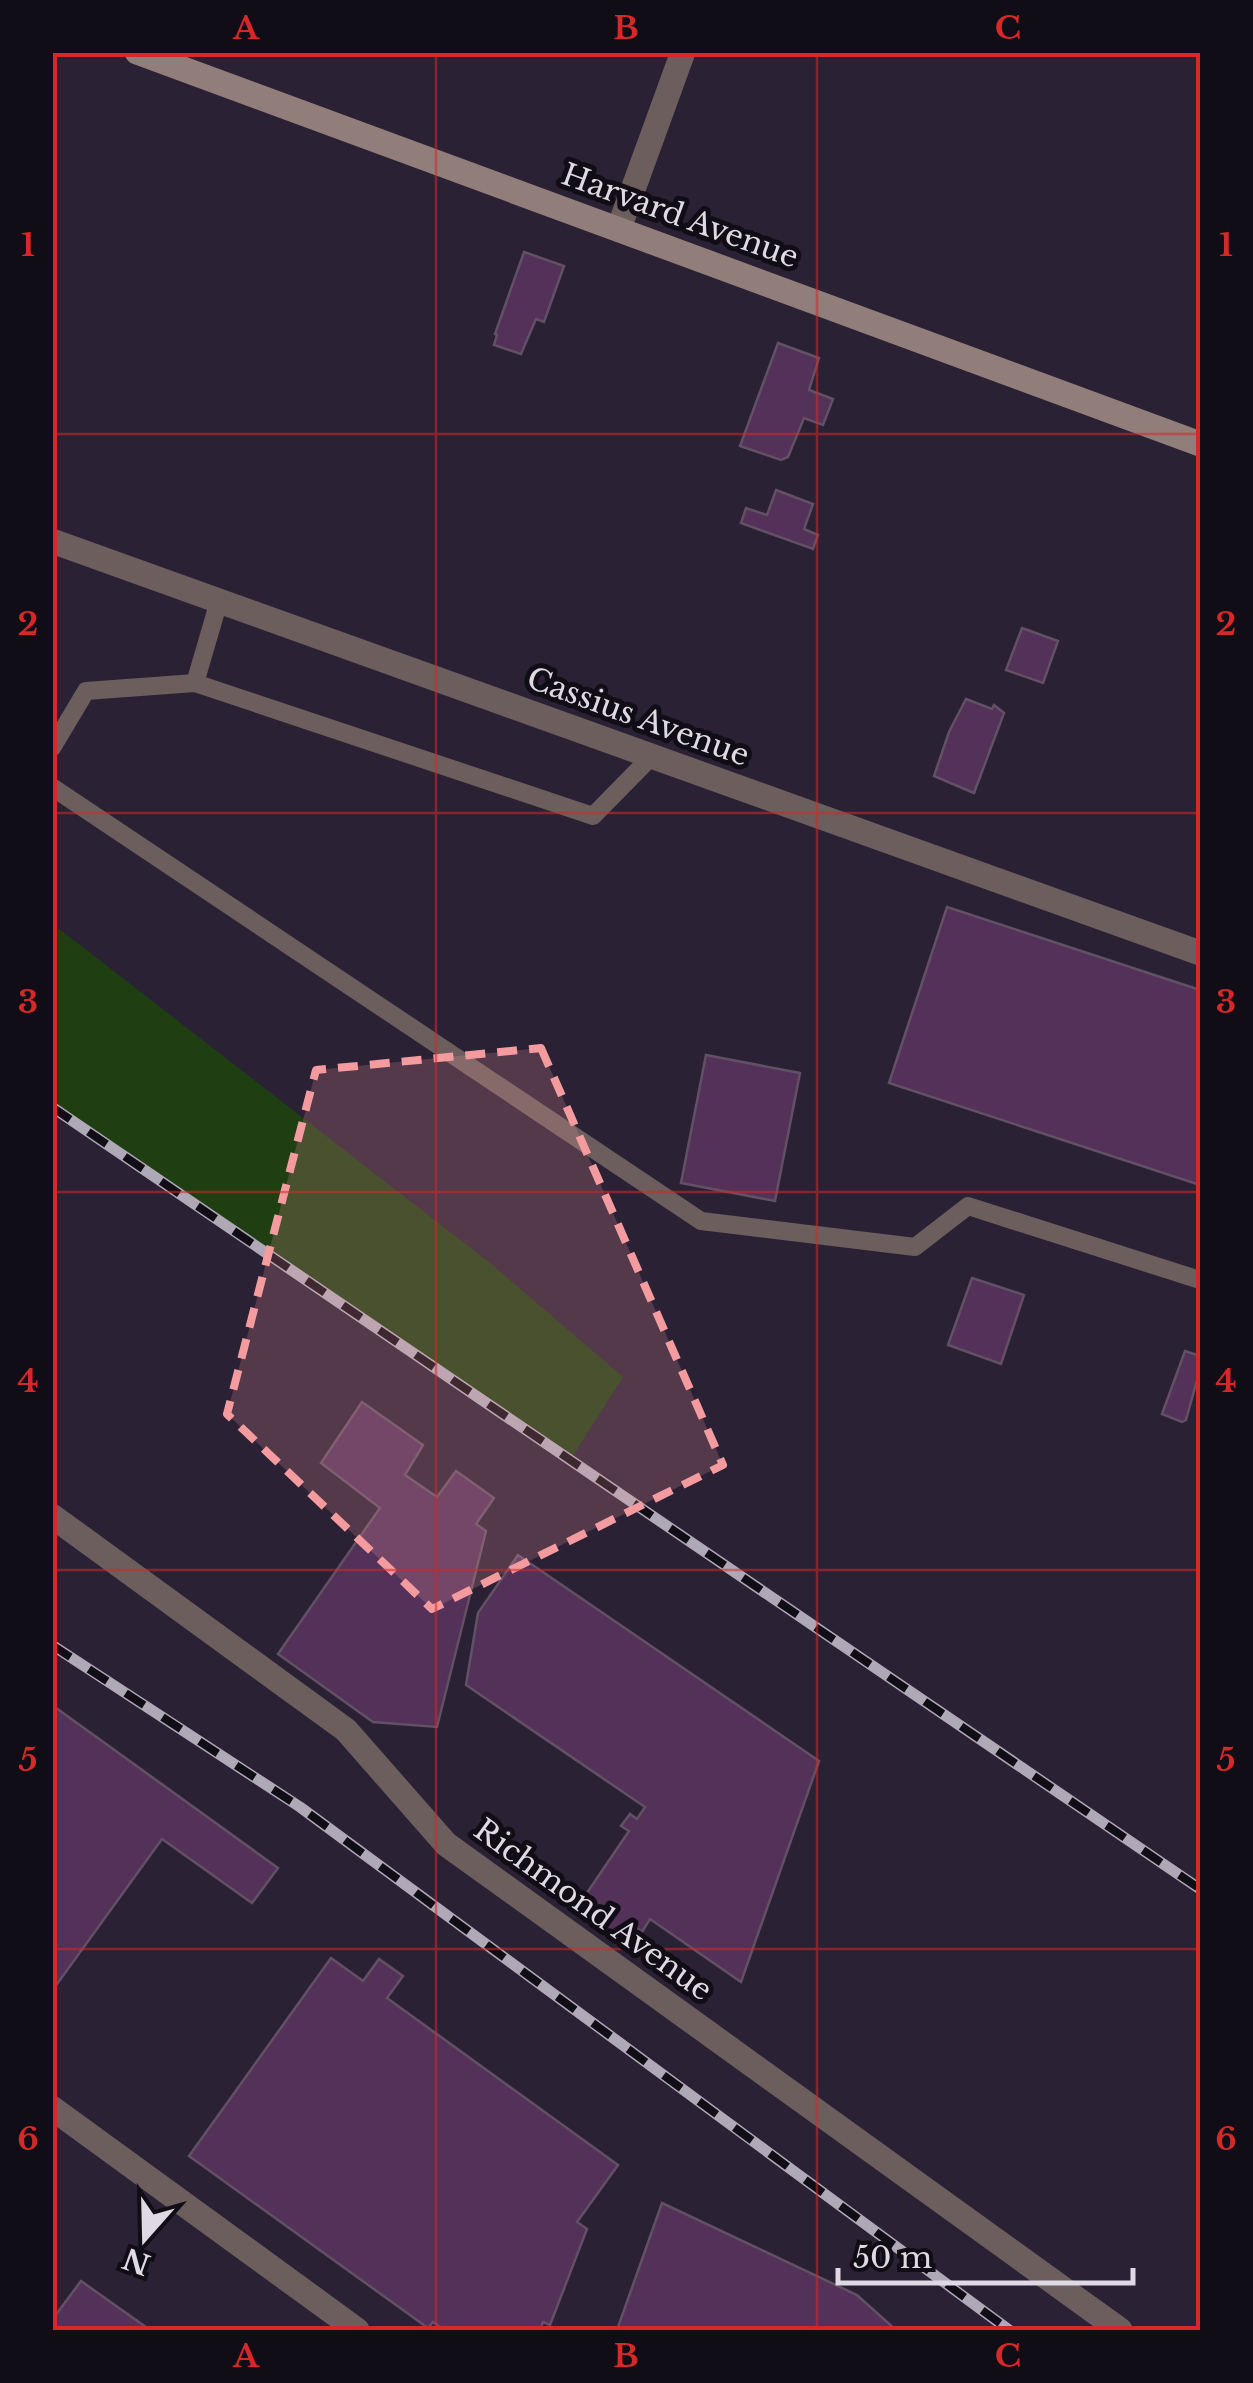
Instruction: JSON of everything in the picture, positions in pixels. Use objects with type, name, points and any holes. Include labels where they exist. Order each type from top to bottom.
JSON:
[{"type":"main road","name":"Harvard Avenue","points":[[136,52],[1200,444]]},
{"type":"street","points":[[619,228],[683,52]]},
{"type":"street","name":"Cassius Avenue","points":[[52,541],[1200,954]]},
{"type":"street","name":"Richmond Avenue","points":[[52,1516],[346,1730],[446,1844],[1120,2330]]},
{"type":"street","points":[[52,2108],[357,2330]]},
{"type":"lane","points":[[195,683],[219,601]]},
{"type":"lane","points":[[52,748],[86,691],[195,683],[593,816],[652,756]]},
{"type":"lane","points":[[52,787],[702,1221],[914,1246],[968,1206],[1200,1280]]},
{"type":"highlighted area","points":[[541,1048],[723,1465],[432,1609],[227,1414],[316,1070]]},
{"type":"green space","points":[[53,924],[490,1263],[623,1377],[571,1459],[53,1107]]},
{"type":"building","points":[[524,252],[564,266],[544,322],[536,319],[521,354],[494,345]]},
{"type":"building","points":[[778,343],[819,358],[809,390],[833,399],[823,425],[804,418],[788,457],[781,460],[740,446]]},
{"type":"building","points":[[776,490],[813,504],[804,529],[818,535],[813,549],[741,523],[746,508],[767,515]]},
{"type":"building","points":[[1022,628],[1058,641],[1043,683],[1006,670]]},
{"type":"building","points":[[966,699],[992,709],[994,705],[1004,713],[974,793],[934,776],[949,732]]},
{"type":"building","points":[[947,907],[1200,990],[1200,1185],[889,1083]]},
{"type":"building","points":[[706,1055],[800,1073],[775,1201],[681,1183]]},
{"type":"building","points":[[972,1278],[1024,1295],[1001,1364],[948,1345]]},
{"type":"building","points":[[1185,1351],[1200,1356],[1200,1369],[1186,1420],[1182,1422],[1162,1414]]},
{"type":"building","points":[[362,1402],[423,1445],[405,1475],[437,1497],[456,1471],[494,1498],[476,1524],[486,1531],[437,1727],[373,1722],[278,1654],[380,1508],[321,1463]]},
{"type":"building","points":[[518,1555],[819,1761],[741,1982],[650,1919],[642,1932],[636,1928],[626,1943],[576,1909],[629,1831],[621,1826],[630,1814],[637,1819],[645,1807],[466,1685],[478,1613]]},
{"type":"building","points":[[52,1705],[278,1868],[252,1903],[162,1839],[52,1991]]},
{"type":"building","points":[[331,1958],[363,1981],[379,1959],[403,1976],[387,1998],[618,2165],[577,2222],[587,2229],[550,2325],[543,2322],[540,2330],[445,2330],[433,2322],[428,2328],[189,2156]]},
{"type":"building","points":[[662,2203],[857,2295],[896,2330],[617,2330]]},
{"type":"building","points":[[81,2281],[150,2330],[52,2330],[52,2320]]},
{"type":"railway","points":[[52,1107],[1200,1889]]},
{"type":"railway","points":[[52,1645],[300,1807],[1009,2330]]}]
